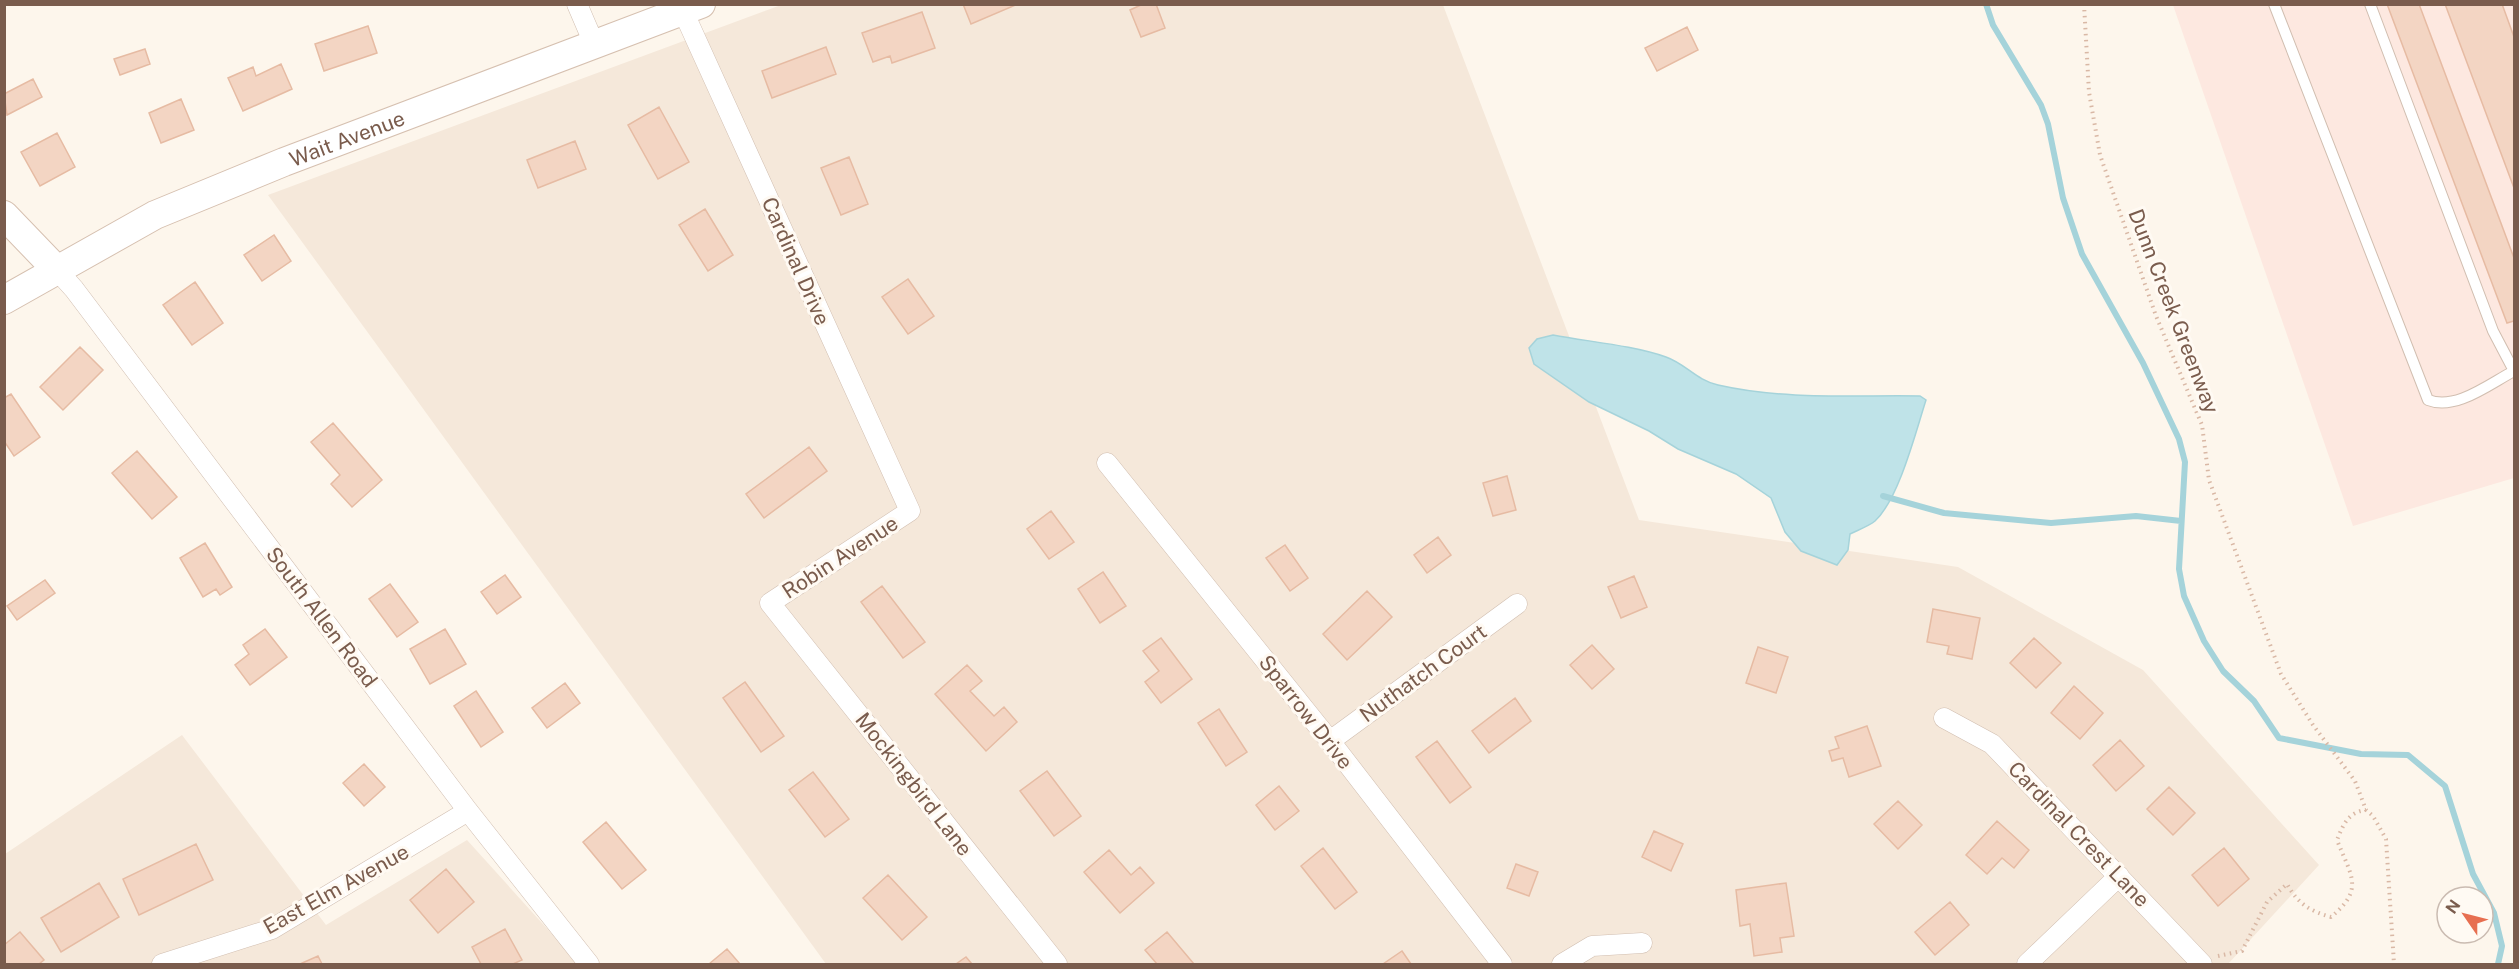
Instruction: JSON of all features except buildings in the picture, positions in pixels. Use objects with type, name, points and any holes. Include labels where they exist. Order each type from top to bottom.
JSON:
[{"type":"main road","name":"Wait Avenue","points":[[4,300],[155,215],[284,162],[692,8]]},
{"type":"main road","points":[[4,215],[56,269]]},
{"type":"street","points":[[577,4],[596,46]]},
{"type":"street","name":"Cardinal Drive","points":[[692,8],[910,511]]},
{"type":"street","name":"South Allen Road","points":[[56,269],[74,289],[468,811],[589,964]]},
{"type":"street","name":"Sparrow Drive","points":[[1107,463],[1330,741],[1502,964]]},
{"type":"street","name":"Robin Avenue","points":[[770,603],[910,511]]},
{"type":"street","name":"Mockingbird Lane","points":[[770,603],[1058,964]]},
{"type":"street","name":"Nuthatch Court","points":[[1330,741],[1517,604]]},
{"type":"street","name":"Cardinal Crest Lane","points":[[1944,718],[1992,744],[2202,964]]},
{"type":"street","name":"East Elm Avenue","points":[[162,964],[272,929],[468,811]]},
{"type":"street","points":[[2027,964],[2119,876]]},
{"type":"street","points":[[1562,964],[1592,946],[1642,943]]},
{"type":"lane","points":[[2274,4],[2428,400],[2439,404],[2457,401],[2514,371],[2493,331],[2370,4]]},
{"type":"path","name":"Dunn Creek Greenway","points":[[2084,4],[2089,92],[2100,155],[2156,316],[2202,425],[2209,480],[2281,674],[2320,734],[2355,781],[2366,810],[2373,816],[2386,839],[2394,964]]},
{"type":"path","points":[[2202,964],[2215,956],[2242,951],[2267,902],[2287,884],[2294,898],[2310,911],[2331,917],[2349,902],[2353,882],[2337,840],[2343,824],[2355,811],[2366,810]]},
{"type":"shaded area","points":[[781,5],[1443,5],[1639,520],[1958,567],[2143,670],[2319,865],[2228,964],[826,964],[268,195]]},
{"type":"shaded area","points":[[2173,5],[2514,5],[2514,478],[2353,526]]},
{"type":"shaded area","points":[[182,735],[326,925],[467,840],[579,964],[5,964],[5,854]]},
{"type":"water","points":[[1553,335],[1653,353],[1673,360],[1710,383],[1743,390],[1819,396],[1920,396],[1926,400],[1906,464],[1892,497],[1875,521],[1850,534],[1848,550],[1837,565],[1801,551],[1785,532],[1771,498],[1736,474],[1678,449],[1649,431],[1589,402],[1534,364],[1529,348],[1537,339]]},
{"type":"waterway","points":[[1986,4],[1993,25],[2041,105],[2048,124],[2063,198],[2082,254],[2143,363],[2179,439],[2185,462],[2179,569],[2184,596],[2204,641],[2223,671],[2254,701],[2279,738],[2361,754],[2408,755],[2445,786],[2473,874],[2494,913],[2502,946],[2498,964]]},
{"type":"waterway","points":[[1883,496],[1944,513],[2051,523],[2136,516],[2181,521]]}]
